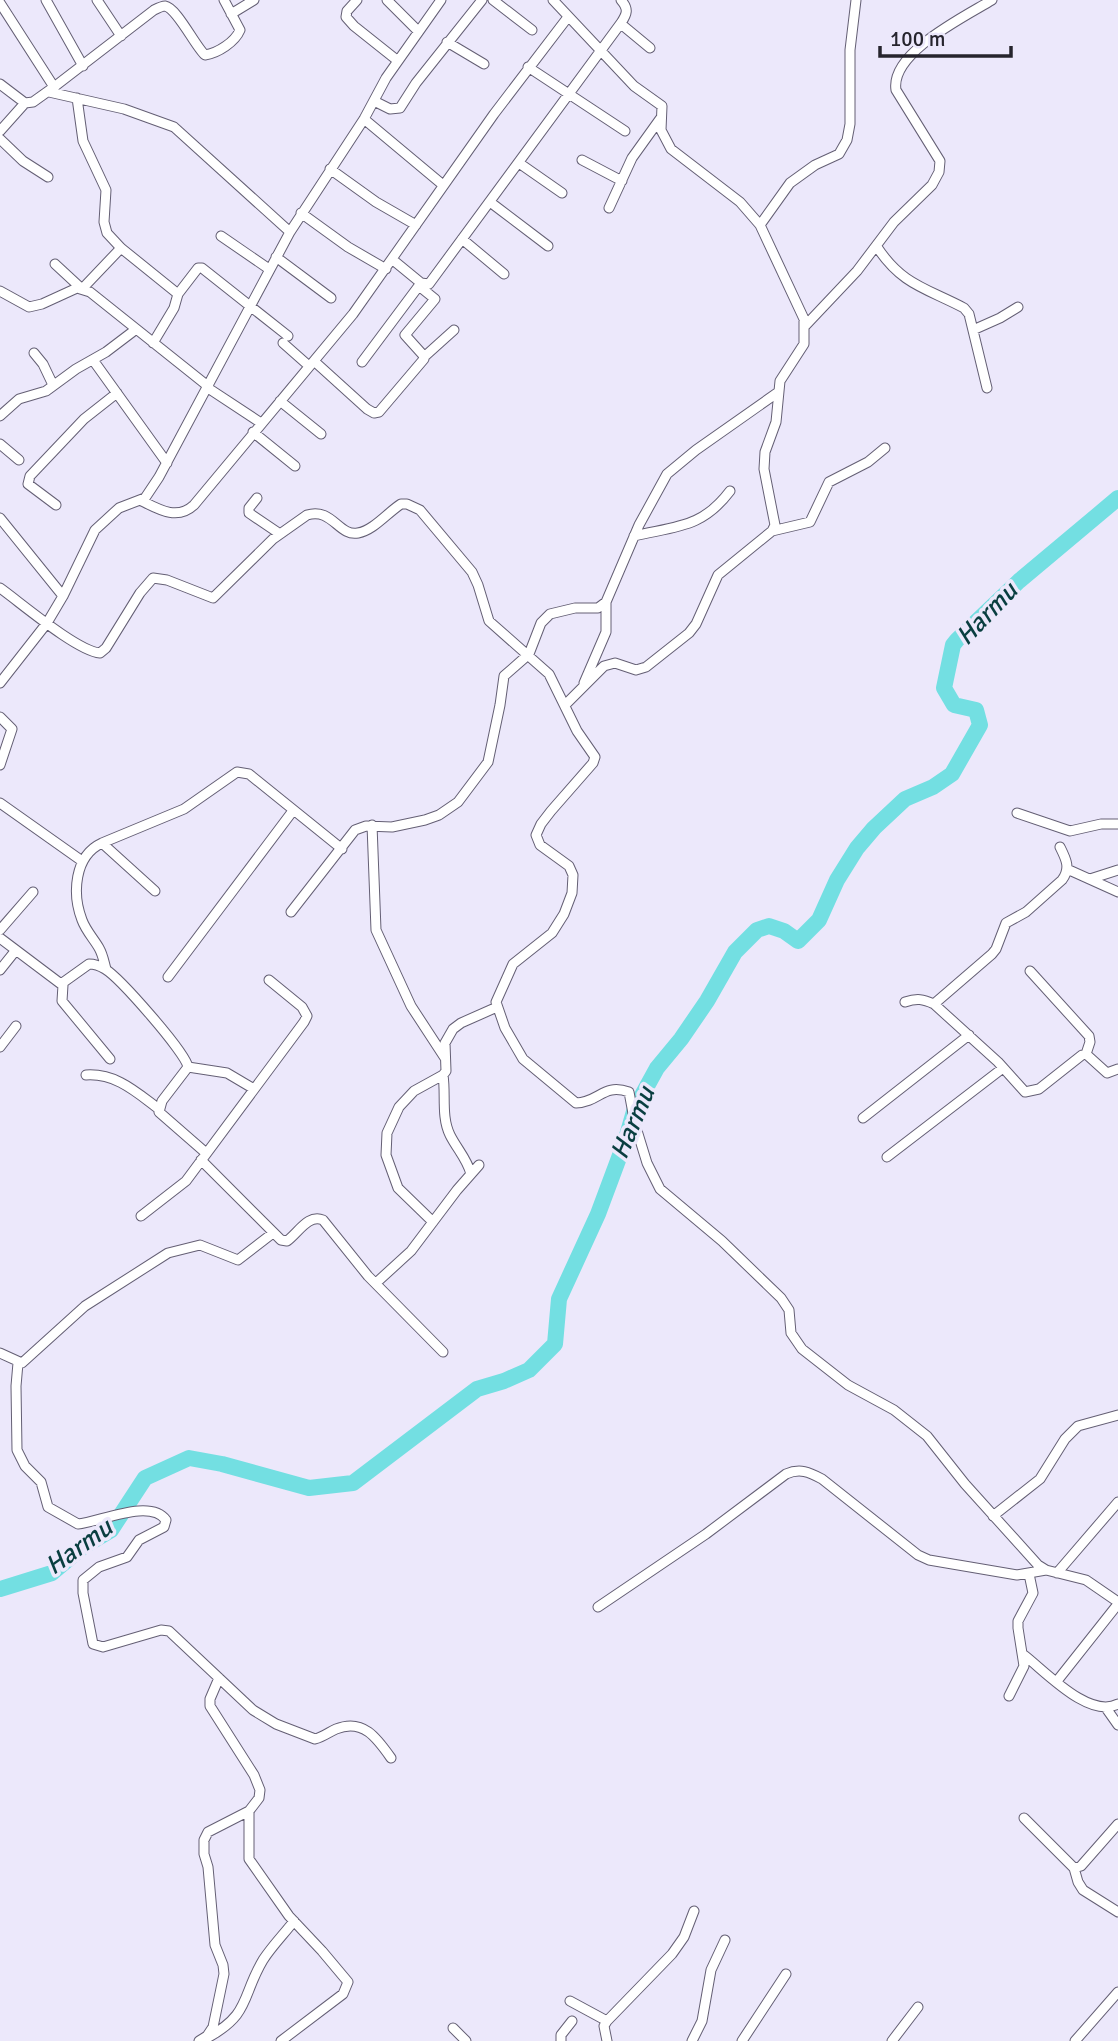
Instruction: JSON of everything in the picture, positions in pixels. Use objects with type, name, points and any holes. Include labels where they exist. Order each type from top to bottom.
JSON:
[{"type":"street","points":[[47,0],[83,66]]},
{"type":"street","points":[[97,0],[121,36]]},
{"type":"street","points":[[0,131],[26,103],[30,103],[83,66],[154,10],[167,7],[177,16],[201,51],[208,55],[217,52],[239,34],[240,30],[224,0]]},
{"type":"street","points":[[232,14],[254,0]]},
{"type":"street","points":[[358,0],[347,11],[346,17],[398,61]]},
{"type":"street","points":[[387,0],[417,30]]},
{"type":"street","points":[[0,683],[64,596],[95,530],[119,508],[146,496],[167,463],[301,213],[364,119],[386,78],[441,0]]},
{"type":"street","points":[[374,101],[390,109],[400,108],[447,42],[482,0]]},
{"type":"street","points":[[493,0],[532,30]]},
{"type":"street","points":[[553,0],[634,86],[662,106],[661,130],[673,152],[740,202],[760,225],[797,303],[805,326],[804,344],[783,373],[777,393],[776,422],[765,452],[764,469],[775,524],[772,531]]},
{"type":"street","points":[[420,284],[429,284],[621,24],[627,6],[621,0]]},
{"type":"street","points":[[760,225],[790,184],[816,165],[839,154],[847,140],[850,124],[850,50],[856,0]]},
{"type":"street","points":[[805,326],[877,247],[894,222],[932,185],[940,167],[940,161],[896,90],[897,72],[904,62],[928,41],[992,0]]},
{"type":"street","points":[[0,3],[51,89],[124,109],[174,127],[290,232]]},
{"type":"street","points":[[140,500],[167,512],[182,513],[189,510],[312,364],[389,265],[443,184],[568,17]]},
{"type":"street","points":[[621,24],[650,48]]},
{"type":"street","points":[[447,42],[484,64]]},
{"type":"street","points":[[528,67],[625,131]]},
{"type":"street","points":[[0,84],[26,103]]},
{"type":"street","points":[[77,98],[83,141],[106,190],[105,226],[121,248],[178,294]]},
{"type":"street","points":[[609,208],[637,150],[662,118]]},
{"type":"street","points":[[364,119],[443,184]]},
{"type":"street","points":[[0,139],[23,162],[48,177]]},
{"type":"street","points":[[582,160],[622,181]]},
{"type":"street","points":[[519,163],[562,193]]},
{"type":"street","points":[[330,169],[376,202],[416,225]]},
{"type":"street","points":[[490,202],[548,246]]},
{"type":"street","points":[[301,213],[348,247],[389,265],[420,284],[435,299],[405,335],[424,357]]},
{"type":"street","points":[[221,236],[269,269]]},
{"type":"street","points":[[462,239],[504,274]]},
{"type":"street","points":[[877,247],[890,266],[904,278],[964,308],[971,317],[987,388]]},
{"type":"street","points":[[82,289],[121,248]]},
{"type":"street","points":[[276,257],[331,298]]},
{"type":"street","points":[[55,264],[82,289]]},
{"type":"street","points":[[153,343],[174,308],[178,294],[198,268],[202,268],[250,304],[312,364],[367,409],[377,413],[424,357],[454,330]]},
{"type":"street","points":[[362,362],[420,284]]},
{"type":"street","points":[[0,291],[29,307],[77,288],[90,292],[208,387],[261,423]]},
{"type":"street","points":[[973,330],[1017,307]]},
{"type":"street","points":[[0,416],[19,399],[42,393],[135,330]]},
{"type":"street","points":[[34,353],[43,364],[53,386]]},
{"type":"street","points":[[93,360],[167,463]]},
{"type":"street","points":[[55,505],[29,484],[30,476],[83,419],[117,393]]},
{"type":"street","points":[[582,690],[606,632],[606,602],[659,485],[667,474],[696,450],[777,393]]},
{"type":"street","points":[[280,401],[321,434]]},
{"type":"street","points":[[253,432],[295,466]]},
{"type":"street","points":[[0,444],[19,460]]},
{"type":"street","points":[[565,705],[604,666],[615,663],[636,670],[646,667],[689,633],[719,575],[772,531],[810,522],[829,482],[868,462],[885,448]]},
{"type":"street","points":[[635,536],[705,517],[730,491]]},
{"type":"street","points":[[257,498],[249,508],[249,513],[280,534]]},
{"type":"street","points":[[0,588],[85,648],[100,653],[153,578],[167,580],[213,598],[280,534],[298,519],[312,513],[328,516],[348,532],[359,533],[367,530],[399,505],[409,504],[420,510],[474,575],[489,621],[549,674],[577,731],[594,755],[594,760],[541,824],[536,837],[540,845],[569,866],[573,876],[572,893],[558,926],[513,964],[497,997],[497,1007],[505,1028],[523,1059],[572,1101],[578,1104],[586,1102],[612,1088],[629,1091],[635,1124],[654,1181],[780,1298],[789,1310],[791,1333],[802,1349],[848,1385],[894,1410],[927,1436],[1030,1558],[1046,1570],[1086,1580],[1118,1603],[1057,1681]]},
{"type":"street","points":[[0,518],[64,596]]},
{"type":"street","points":[[291,912],[355,830],[372,825],[392,827],[425,820],[439,816],[458,802],[488,762],[503,676],[529,654],[541,623],[550,614],[575,608],[598,608],[606,602]]},
{"type":"street","points":[[0,717],[9,723],[12,729],[0,765]]},
{"type":"street","points":[[159,1109],[188,1067],[186,1059],[106,969],[100,949],[81,918],[78,878],[82,861],[91,849],[184,809],[237,772],[248,774],[292,812],[342,849]]},
{"type":"street","points":[[0,803],[82,861]]},
{"type":"street","points":[[168,977],[292,812]]},
{"type":"street","points":[[1017,813],[1070,831],[1101,824],[1118,824]]},
{"type":"street","points":[[372,825],[376,930],[411,1006],[444,1058]]},
{"type":"street","points":[[102,843],[155,891]]},
{"type":"street","points":[[934,1004],[992,954],[1006,923],[1026,912],[1062,880],[1067,861],[1060,847]]},
{"type":"street","points":[[1067,869],[1118,892]]},
{"type":"street","points":[[1090,879],[1118,870]]},
{"type":"street","points":[[0,930],[33,892]]},
{"type":"street","points":[[0,938],[63,985]]},
{"type":"street","points":[[0,970],[16,950]]},
{"type":"street","points":[[106,969],[89,964],[63,985],[62,1001],[110,1059]]},
{"type":"street","points":[[905,1002],[915,998],[934,1004],[1025,1092],[1032,1092],[1086,1054],[1090,1042],[1089,1036],[1030,971]]},
{"type":"street","points":[[141,1216],[186,1181],[307,1016],[302,1007],[269,980]]},
{"type":"street","points":[[471,1174],[468,1161],[449,1134],[444,1104],[445,1043],[456,1026],[497,1007]]},
{"type":"street","points":[[0,1047],[16,1026]]},
{"type":"street","points":[[863,1118],[969,1035]]},
{"type":"street","points":[[1086,1054],[1107,1073],[1118,1069]]},
{"type":"street","points":[[188,1067],[227,1073],[254,1089]]},
{"type":"street","points":[[887,1157],[1003,1068]]},
{"type":"street","points":[[86,1075],[99,1074],[115,1079],[159,1109],[163,1118],[281,1240],[288,1241],[311,1219],[323,1220],[376,1283],[443,1352]]},
{"type":"street","points":[[433,1222],[398,1188],[386,1150],[387,1133],[399,1107],[422,1085],[443,1075]]},
{"type":"street","points":[[376,1283],[411,1251],[479,1165]]},
{"type":"street","points":[[0,1353],[22,1363],[85,1306],[168,1252],[200,1245],[238,1259],[273,1233]]},
{"type":"street","points":[[18,1363],[17,1450],[24,1466],[45,1489],[46,1504],[54,1512],[75,1523],[130,1512],[157,1513],[163,1516],[166,1524],[164,1528],[139,1540],[127,1557],[99,1567],[83,1580],[92,1642],[101,1647],[166,1630],[267,1720],[315,1739],[338,1728],[358,1726],[377,1739],[391,1758]]},
{"type":"street","points":[[993,1516],[1040,1479],[1065,1439],[1078,1426],[1118,1415]]},
{"type":"street","points":[[598,1607],[706,1534],[786,1474],[796,1470],[809,1472],[822,1479],[918,1555],[929,1560],[1017,1575],[1046,1570]]},
{"type":"street","points":[[1057,1573],[1118,1502]]},
{"type":"street","points":[[1009,1696],[1022,1672],[1024,1655],[1018,1621],[1033,1593],[1029,1574]]},
{"type":"street","points":[[1024,1655],[1081,1700],[1106,1708],[1118,1704]]},
{"type":"street","points":[[201,2040],[210,2032],[215,2018],[224,1974],[214,1940],[204,1840],[208,1832],[249,1811],[259,1798],[260,1790],[254,1775],[211,1708],[210,1699],[219,1678]]},
{"type":"street","points":[[1106,1708],[1118,1725]]},
{"type":"street","points":[[249,1811],[249,1859],[294,1921],[344,1976],[347,1988],[343,1994],[281,2041]]},
{"type":"street","points":[[1024,1818],[1074,1868],[1083,1890],[1118,1912]]},
{"type":"street","points":[[1074,1868],[1081,1866],[1118,1824]]},
{"type":"street","points":[[607,2041],[604,2026],[607,2021],[672,1954],[684,1937],[694,1911]]},
{"type":"street","points":[[201,2040],[230,2025],[245,2004],[264,1959],[294,1921]]},
{"type":"street","points":[[692,2041],[702,2021],[711,1970],[725,1940]]},
{"type":"street","points":[[742,2041],[786,1974]]},
{"type":"street","points":[[1075,2041],[1118,1992]]},
{"type":"street","points":[[570,2001],[607,2021]]},
{"type":"street","points":[[892,2041],[918,2007]]},
{"type":"street","points":[[561,2041],[561,2035],[572,2021]]},
{"type":"street","points":[[453,2028],[467,2041]]},
{"type":"waterway","name":"Harmu","points":[[0,1589],[52,1573],[84,1546],[111,1530],[145,1478],[189,1458],[222,1464],[309,1488],[353,1483],[477,1389],[529,1370],[555,1344],[559,1299],[598,1214],[635,1108],[657,1068],[707,1001],[735,952],[757,930],[769,926],[784,931],[798,941],[819,920],[837,880],[857,848],[874,828],[905,799],[933,787],[952,774],[980,725],[976,710],[954,705],[944,688],[953,645],[1019,581],[1118,498]]}]
